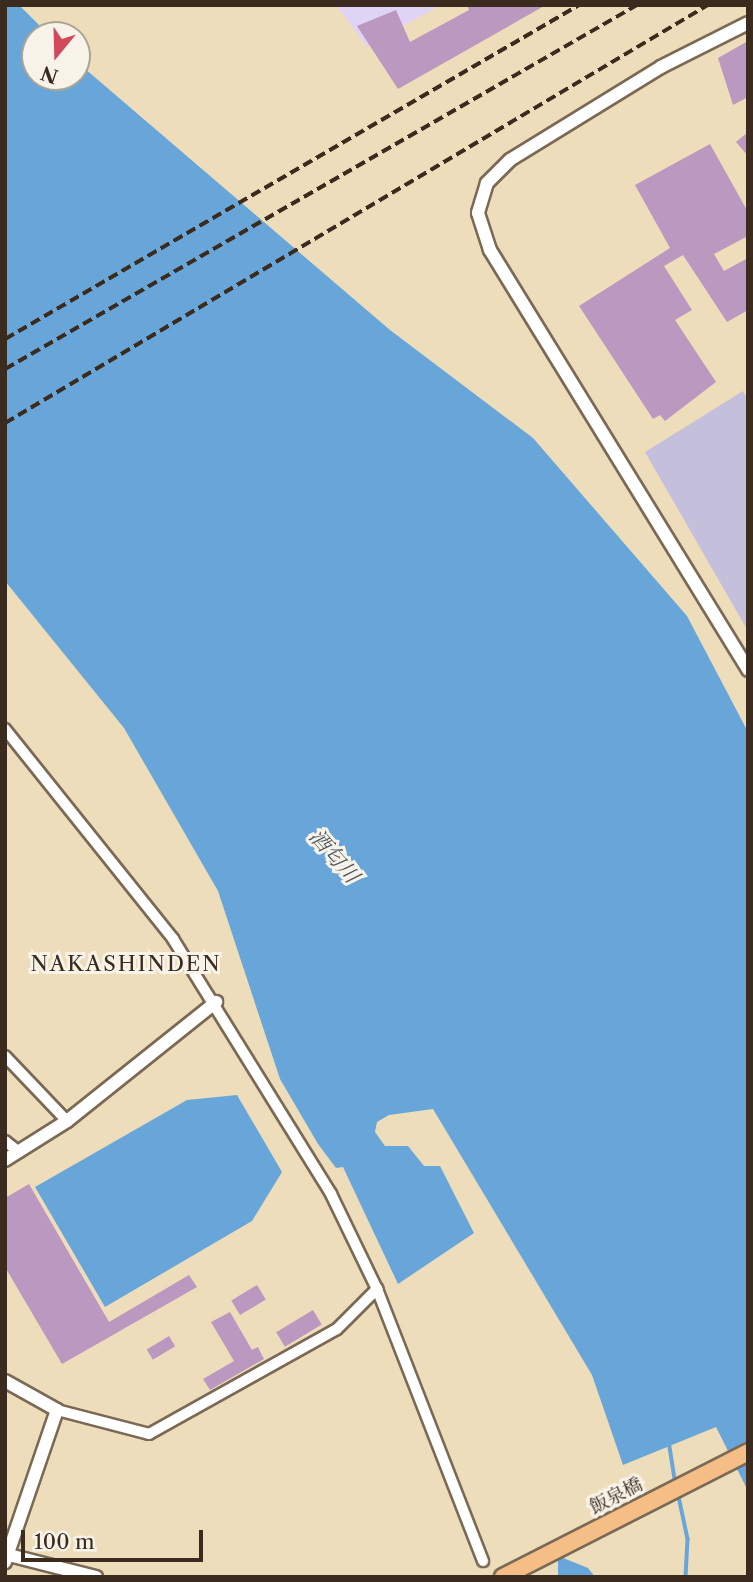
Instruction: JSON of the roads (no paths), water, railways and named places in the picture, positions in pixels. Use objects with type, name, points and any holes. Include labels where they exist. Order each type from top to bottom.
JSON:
[{"type":"highway","name":"飯泉橋","points":[[503,1577],[748,1452]]},
{"type":"street","points":[[748,23],[661,67],[510,160],[486,183],[478,212],[491,250],[748,670]]},
{"type":"street","points":[[5,729],[173,939],[216,1002],[331,1194],[377,1290],[483,1561]]},
{"type":"street","points":[[5,1160],[67,1121],[216,1002]]},
{"type":"street","points":[[5,1056],[67,1121]]},
{"type":"street","points":[[5,1141],[19,1152]]},
{"type":"street","points":[[5,1381],[57,1410],[149,1434],[337,1329],[377,1290]]},
{"type":"street","points":[[57,1410],[6,1557],[96,1577]]},
{"type":"water","name":"酒匂川","points":[[5,5],[19,5],[35,21],[21,21],[21,91],[91,91],[91,74],[390,330],[533,438],[687,616],[748,732],[748,1491],[716,1427],[623,1465],[592,1375],[433,1109],[389,1115],[377,1122],[375,1132],[385,1146],[408,1146],[424,1166],[440,1166],[474,1233],[398,1284],[343,1167],[336,1168],[318,1144],[280,1079],[218,891],[124,728],[5,581]]},
{"type":"water","points":[[237,1095],[282,1172],[252,1221],[105,1307],[35,1187],[187,1100]]},
{"type":"water","points":[[558,1556],[588,1568],[595,1577],[558,1577]]},
{"type":"waterway","points":[[669,1441],[676,1485]]},
{"type":"waterway","points":[[678,1492],[688,1539],[686,1577]]},
{"type":"railway","points":[[5,339],[579,5]]},
{"type":"railway","points":[[5,369],[637,5]]},
{"type":"railway","points":[[5,423],[708,5]]},
{"type":"district","name":"NAKASHINDEN","points":[[126,964]]}]
